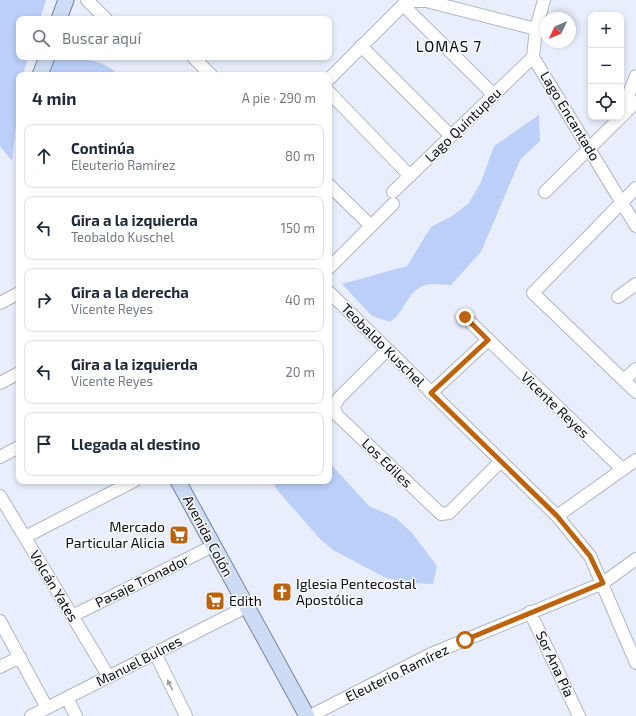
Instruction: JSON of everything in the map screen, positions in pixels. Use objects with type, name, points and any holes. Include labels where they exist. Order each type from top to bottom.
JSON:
[{"type":"main road","points":[[60,16],[66,0]]},
{"type":"main road","points":[[41,72],[45,60]]},
{"type":"main road","name":"Avenida Colón","points":[[180,484],[246,607],[309,716]]},
{"type":"street","points":[[87,0],[103,16]]},
{"type":"street","name":"Lago Encantado","points":[[544,0],[536,29],[533,57],[636,226]]},
{"type":"street","points":[[332,76],[403,5],[412,2],[426,2],[536,29]]},
{"type":"street","points":[[403,5],[494,95]]},
{"type":"street","points":[[361,46],[451,136]]},
{"type":"street","name":"Lago Quintupeu","points":[[332,265],[371,226],[410,176],[533,57]]},
{"type":"street","points":[[196,60],[208,72]]},
{"type":"street","points":[[624,107],[636,76]]},
{"type":"street","points":[[332,95],[410,176]]},
{"type":"street","points":[[624,113],[636,102]]},
{"type":"street","points":[[546,192],[617,120]]},
{"type":"street","points":[[332,188],[371,226]]},
{"type":"street","points":[[636,188],[533,292],[636,392]]},
{"type":"street","points":[[618,297],[636,284]]},
{"type":"street","points":[[0,303],[16,295]]},
{"type":"street","name":"Teobaldo Kuschel","points":[[332,295],[557,516],[590,556],[636,662]]},
{"type":"street","name":"Vicente Reyes","points":[[465,317],[622,469]]},
{"type":"street","points":[[431,393],[488,340]]},
{"type":"street","name":"Los Ediles","points":[[387,350],[339,398],[333,408],[349,426],[436,512],[444,515],[449,513],[501,461]]},
{"type":"street","points":[[624,380],[636,369]]},
{"type":"street","points":[[0,383],[16,375]]},
{"type":"street","points":[[0,457],[16,449]]},
{"type":"street","points":[[557,516],[636,460]]},
{"type":"street","points":[[25,538],[128,484]]},
{"type":"street","name":"Volcán Yates","points":[[0,496],[109,677]]},
{"type":"street","name":"Pasaje Tronador","points":[[72,616],[213,546]]},
{"type":"street","name":"Eleuterio Ramírez","points":[[309,716],[431,654],[603,583],[636,560]]},
{"type":"street","name":"Manuel Bulnes","points":[[31,716],[246,607]]},
{"type":"street","name":"Sor Ana Pía","points":[[530,612],[579,716]]},
{"type":"street","points":[[0,621],[47,708]]},
{"type":"street","points":[[155,653],[186,716]]},
{"type":"street","points":[[0,667],[20,657]]},
{"type":"street","points":[[67,698],[76,716]]},
{"type":"shaded area","points":[[0,0],[46,0],[41,16],[16,16],[16,60],[27,60],[24,72],[16,72],[16,125],[12,161],[0,146]]},
{"type":"shaded area","points":[[50,60],[87,60],[104,65],[115,72],[44,72]]},
{"type":"shaded area","points":[[539,115],[540,141],[520,160],[481,252],[451,285],[432,284],[420,287],[410,296],[399,313],[390,322],[372,316],[342,284],[407,266],[431,227],[452,216],[469,203],[481,182],[494,146]]},
{"type":"shaded area","points":[[332,465],[369,506],[396,518],[412,533],[437,566],[433,584],[411,583],[386,578],[333,550],[320,539],[278,491],[274,484],[332,484]]},
{"type":"place","name":"Mercado Particular Alicia","points":[[179,535]]},
{"type":"place","name":"Iglesia Pentecostal Apostólica","points":[[282,592]]},
{"type":"place","name":"Edith","points":[[215,601]]},
{"type":"district","name":"LOMAS 7","points":[[449,47]]},
{"type":"route","points":[[465,317],[488,340],[431,393],[557,516],[590,556],[603,583],[465,640]]}]
